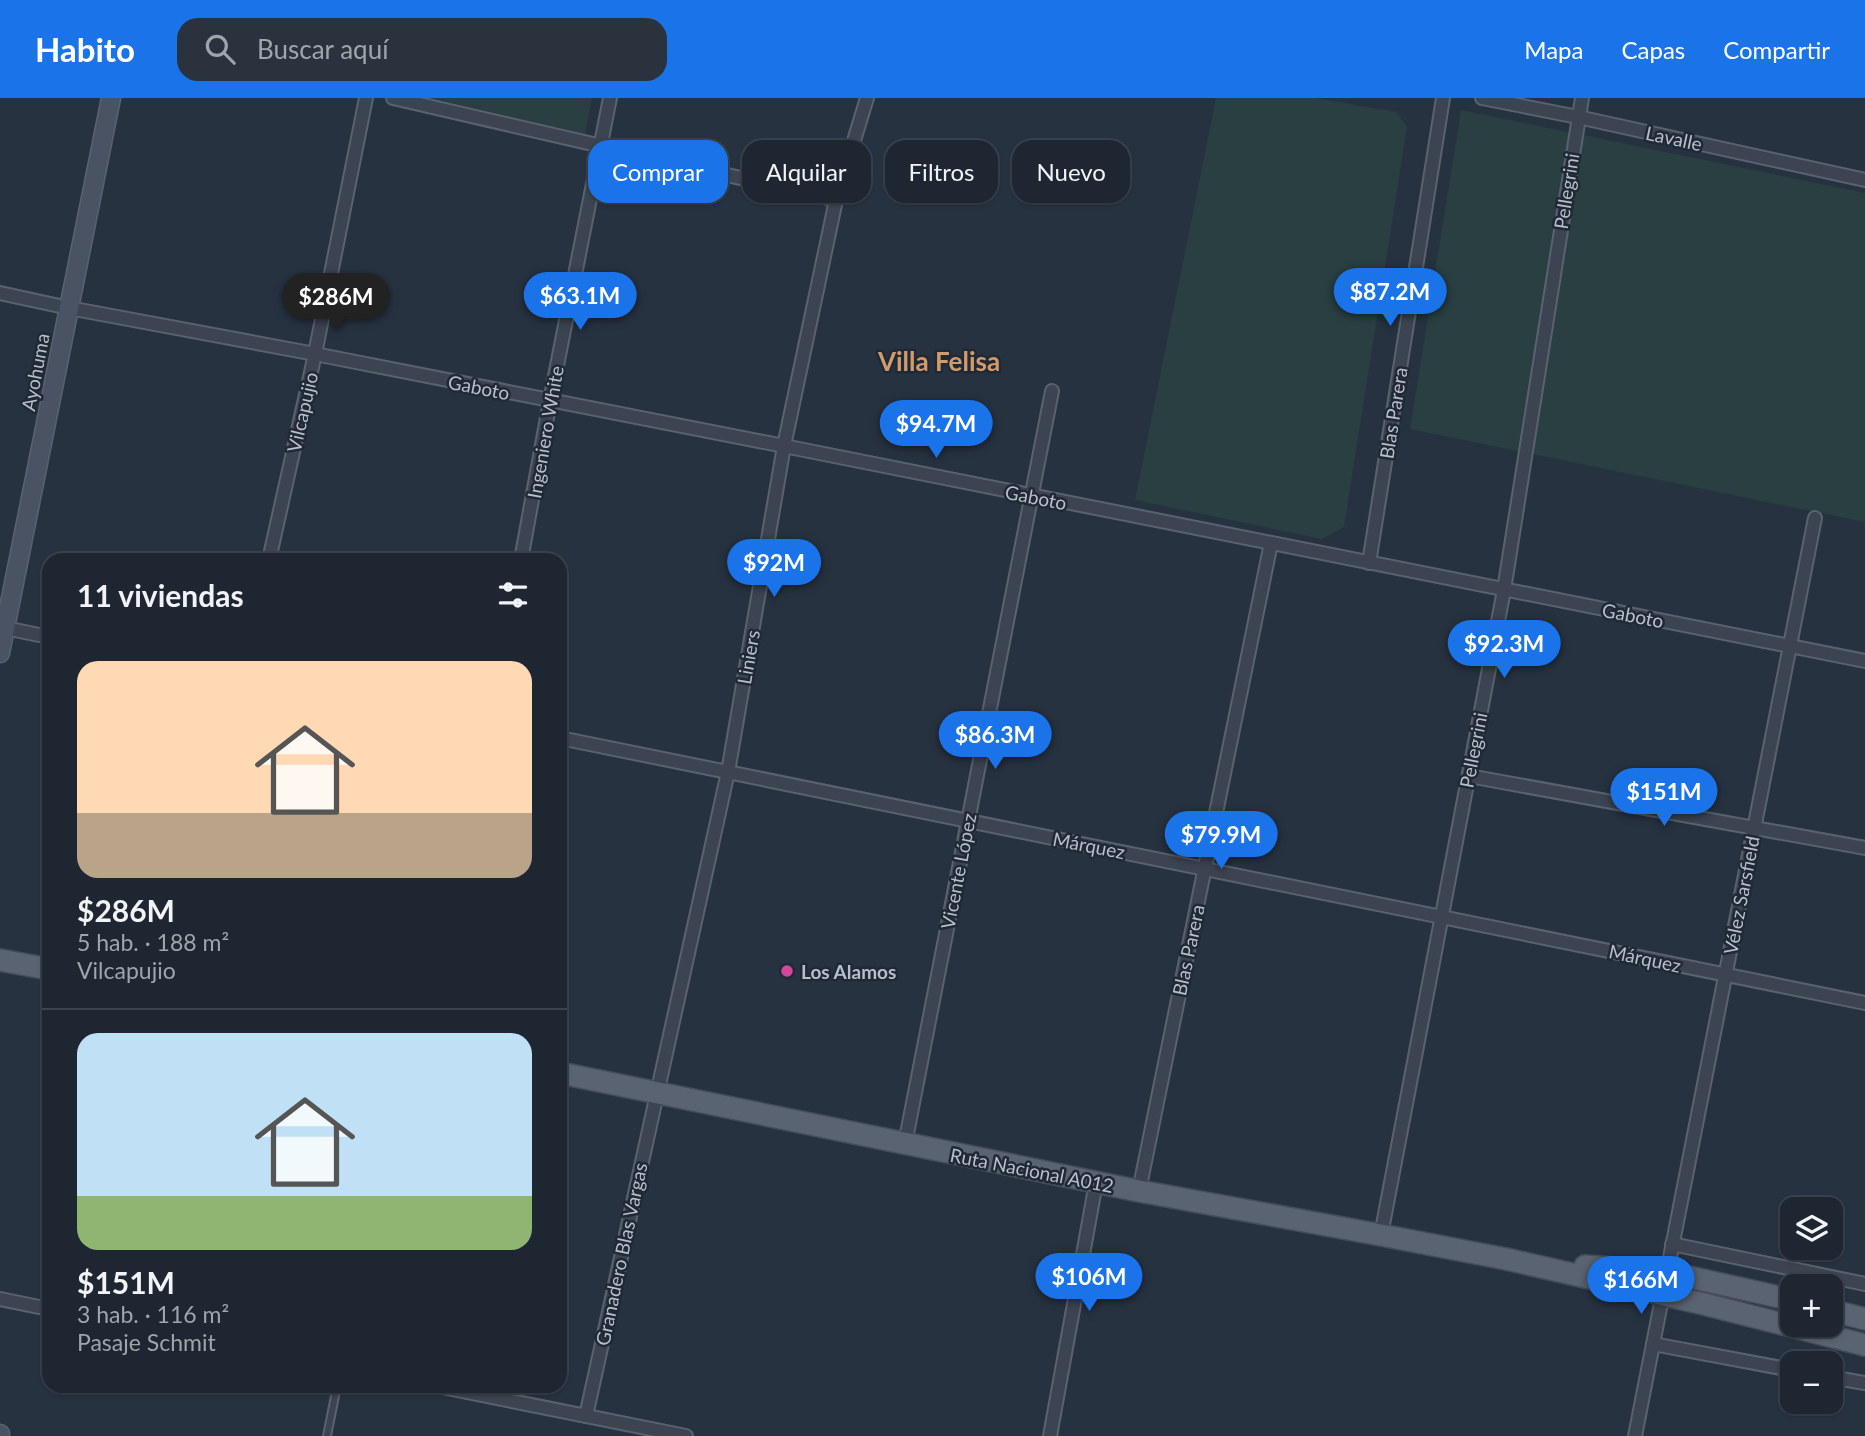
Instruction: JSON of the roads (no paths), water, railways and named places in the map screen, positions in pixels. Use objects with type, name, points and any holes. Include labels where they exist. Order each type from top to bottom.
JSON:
[{"type":"main road","points":[[0,960],[42,968]]},
{"type":"main road","name":"Ruta Nacional A012","points":[[567,1074],[1096,1183],[1506,1259],[1662,1294],[1865,1345]]},
{"type":"main road","name":"Ruta Nacional A012","points":[[1506,1259],[1667,1272],[1780,1297]]},
{"type":"main road","points":[[1843,1312],[1865,1316]]},
{"type":"street","name":"Ayohuma","points":[[0,653],[111,98]]},
{"type":"street","name":"Vilcapujio","points":[[271,553],[315,354],[366,98]]},
{"type":"street","points":[[393,98],[588,143]]},
{"type":"street","name":"Ingeniero White","points":[[602,140],[610,98]]},
{"type":"street","name":"Liniers","points":[[854,140],[867,98]]},
{"type":"street","name":"Blas Parera","points":[[1369,563],[1444,98]]},
{"type":"street","name":"Lavalle","points":[[1482,98],[1865,180]]},
{"type":"street","name":"Pellegrini","points":[[1381,1235],[1504,590],[1582,98]]},
{"type":"street","name":"Ingeniero White","points":[[522,553],[590,203]]},
{"type":"street","name":"Liniers","points":[[656,1093],[728,772],[784,446],[835,203]]},
{"type":"street","name":"Gaboto","points":[[0,293],[1865,661]]},
{"type":"street","name":"Vicente López","points":[[905,1144],[1052,391]]},
{"type":"street","name":"Vélez Sarsfield","points":[[1635,1436],[1815,518]]},
{"type":"street","name":"Blas Parera","points":[[1139,1191],[1271,543]]},
{"type":"street","points":[[5,628],[42,636]]},
{"type":"street","name":"Márquez","points":[[567,739],[1865,1003]]},
{"type":"street","points":[[1469,776],[1865,848]]},
{"type":"street","name":"Granadero Blas Vargas","points":[[586,1416],[656,1093]]},
{"type":"street","points":[[1050,1436],[1096,1183]]},
{"type":"street","points":[[1672,1244],[1865,1284]]},
{"type":"street","points":[[0,1299],[42,1308]]},
{"type":"street","points":[[1653,1344],[1780,1368]]},
{"type":"street","points":[[1843,1379],[1865,1383]]},
{"type":"street","points":[[472,1393],[686,1436]]},
{"type":"lane","points":[[327,1436],[336,1393]]},
{"type":"place","name":"Los Alamos","points":[[787,971]]},
{"type":"district","name":"Villa Felisa","points":[[939,361]]}]
